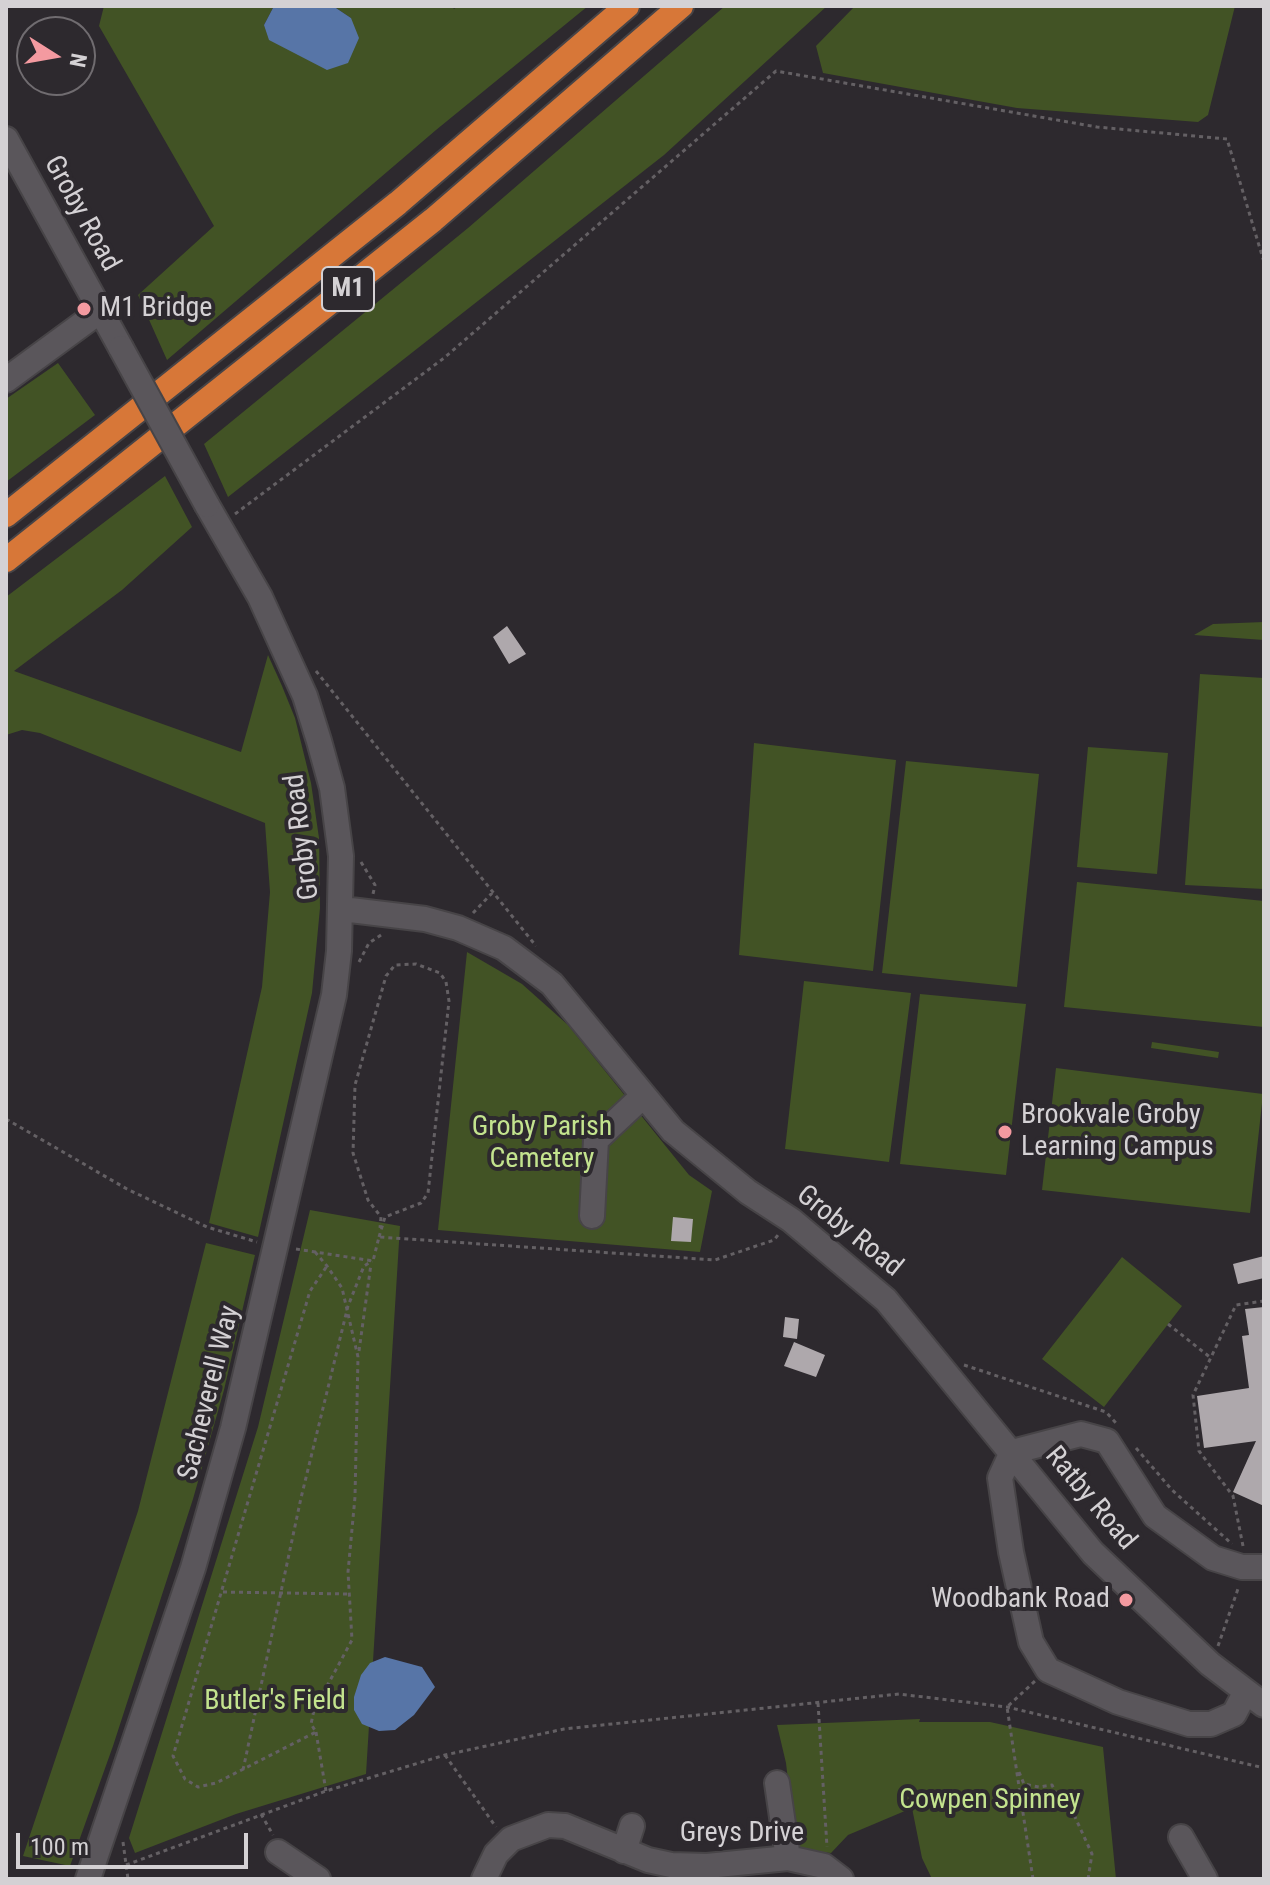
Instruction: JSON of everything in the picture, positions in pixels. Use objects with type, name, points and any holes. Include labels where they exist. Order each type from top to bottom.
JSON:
[{"type":"highway","name":"M1","points":[[6,515],[398,203],[627,6]]},
{"type":"highway","name":"M1","points":[[6,560],[223,391],[433,220],[681,6]]},
{"type":"street","name":"Groby Road","points":[[6,139],[212,516],[260,597],[305,696],[332,788],[341,856],[342,909],[425,919],[458,928],[504,948],[552,984],[673,1131],[707,1160],[791,1220],[886,1300],[1012,1452]]},
{"type":"street","points":[[6,380],[100,311]]},
{"type":"street","name":"Sacheverell Way","points":[[88,1879],[205,1526],[290,1245],[334,995],[342,909]]},
{"type":"street","points":[[592,1216],[596,1140],[643,1096]]},
{"type":"street","points":[[1012,1452],[1081,1434],[1107,1441],[1155,1516],[1213,1558],[1253,1567]]},
{"type":"street","name":"Ratby Road","points":[[1012,1452],[1093,1553],[1254,1699],[1234,1714],[1211,1724],[1189,1724],[1118,1702],[1048,1670],[1031,1642],[1011,1552],[1000,1478],[1012,1452]]},
{"type":"street","points":[[777,1783],[788,1858]]},
{"type":"street","name":"Greys Drive","points":[[508,1843],[548,1825],[565,1826],[624,1851],[671,1865],[707,1866],[788,1858],[837,1869]]},
{"type":"street","points":[[624,1851],[632,1826]]},
{"type":"street","points":[[1181,1837],[1205,1879]]},
{"type":"street","points":[[484,1879],[496,1854],[508,1843]]},
{"type":"street","points":[[278,1852],[302,1875]]},
{"type":"path","points":[[212,516],[444,358],[776,71],[1097,127],[1227,139],[1264,262]]},
{"type":"path","points":[[315,670],[537,947]]},
{"type":"path","points":[[458,928],[493,892]]},
{"type":"path","points":[[356,975],[362,953],[389,931]]},
{"type":"path","points":[[326,1791],[316,1732],[311,1724],[314,1710],[352,1640],[350,1594],[358,1357],[365,1323],[366,1282],[379,1237],[381,1217],[368,1200],[353,1153],[355,1085],[386,976],[395,965],[416,964],[440,973],[446,982],[449,1001],[428,1193],[421,1203],[385,1217],[380,1228]]},
{"type":"path","points":[[6,1119],[127,1189],[207,1227],[315,1252],[373,1261]]},
{"type":"path","points":[[379,1237],[715,1260],[774,1240],[791,1220]]},
{"type":"path","points":[[315,1252],[342,1288],[358,1357]]},
{"type":"path","points":[[243,1770],[280,1592],[348,1306],[364,1266],[373,1261]]},
{"type":"path","points":[[316,1732],[216,1783],[198,1787],[185,1779],[173,1756],[310,1291],[327,1266]]},
{"type":"path","points":[[1224,1633],[1253,1567],[1233,1496],[1199,1451],[1193,1395],[1236,1305],[1264,1301]]},
{"type":"path","points":[[1168,1324],[1211,1358]]},
{"type":"path","points":[[223,1592],[350,1594]]},
{"type":"path","points":[[1007,1707],[1048,1670]]},
{"type":"path","points":[[126,1865],[326,1791],[445,1755],[564,1729],[899,1694],[1007,1707],[1216,1754],[1264,1768]]},
{"type":"path","points":[[818,1703],[828,1855],[837,1869]]},
{"type":"path","points":[[1007,1707],[1033,1879]]},
{"type":"path","points":[[1213,1746],[1216,1754]]},
{"type":"path","points":[[445,1755],[508,1843]]},
{"type":"path","points":[[1016,1767],[1024,1784],[1039,1787],[1052,1785],[1064,1809],[1075,1817],[1092,1854],[1088,1879]]},
{"type":"path","points":[[124,1833],[128,1879]]},
{"type":"green space","points":[[104,6],[274,6],[264,25],[351,18],[333,6],[452,6],[454,9],[458,6],[588,6],[436,130],[167,360],[138,295],[214,226],[99,26]]},
{"type":"green space","points":[[725,6],[827,6],[664,155],[228,497],[204,444],[468,228]]},
{"type":"green space","points":[[855,6],[1235,6],[1208,115],[1198,122],[1017,108],[823,73],[816,46]]},
{"type":"green space","points":[[58,363],[95,415],[6,482],[6,399]]},
{"type":"green space","points":[[165,476],[192,527],[122,590],[14,671],[241,752],[268,655],[282,686],[295,718],[311,783],[319,838],[320,908],[312,993],[258,1237],[209,1223],[262,987],[270,892],[265,823],[40,733],[22,730],[6,735],[6,597]]},
{"type":"green space","points":[[1264,622],[1264,640],[1194,635],[1213,624]]},
{"type":"green space","points":[[1200,674],[1264,678],[1264,889],[1185,885]]},
{"type":"green space","points":[[754,743],[896,760],[873,971],[739,955]]},
{"type":"green space","points":[[1088,747],[1168,753],[1157,874],[1077,867]]},
{"type":"green space","points":[[906,761],[1039,774],[1017,987],[882,973]]},
{"type":"green space","points":[[1077,882],[1264,901],[1264,1027],[1064,1007]]},
{"type":"green space","name":"Groby Parish Cemetery","points":[[467,952],[522,984],[568,1025],[689,1175],[712,1191],[700,1252],[438,1230]]},
{"type":"green space","points":[[804,981],[911,993],[889,1162],[785,1149]]},
{"type":"green space","points":[[920,994],[1026,1004],[1006,1175],[900,1164]]},
{"type":"green space","points":[[1152,1042],[1219,1052],[1218,1058],[1151,1048]]},
{"type":"green space","points":[[1056,1068],[1263,1094],[1250,1213],[1042,1190]]},
{"type":"green space","name":"Butler's Field","points":[[310,1210],[400,1226],[366,1774],[236,1814],[135,1853],[129,1838],[258,1427]]},
{"type":"green space","points":[[206,1243],[255,1255],[224,1390],[193,1499],[113,1746],[70,1866],[23,1856],[138,1511]]},
{"type":"green space","points":[[1122,1257],[1182,1306],[1104,1407],[1042,1359]]},
{"type":"green space","name":"Cowpen Spinney","points":[[920,1719],[919,1722],[990,1722],[1103,1747],[1116,1879],[932,1879],[922,1858],[912,1808],[848,1835],[831,1853],[796,1849],[786,1763],[777,1725]]},
{"type":"water","points":[[274,6],[333,6],[351,18],[359,38],[348,63],[327,70],[269,40],[264,25]]},
{"type":"water","points":[[385,1657],[422,1667],[435,1687],[414,1715],[395,1730],[379,1731],[362,1724],[354,1710],[354,1697],[361,1675],[370,1663]]},
{"type":"building","points":[[507,626],[526,654],[509,664],[493,637]]},
{"type":"building","points":[[673,1217],[693,1219],[691,1242],[671,1241]]},
{"type":"building","points":[[1264,1256],[1264,1278],[1238,1284],[1233,1264]]},
{"type":"building","points":[[1264,1307],[1264,1506],[1233,1492],[1256,1441],[1204,1448],[1197,1396],[1249,1388],[1242,1336],[1249,1335],[1245,1309]]},
{"type":"building","points":[[785,1317],[799,1319],[797,1339],[783,1337]]},
{"type":"building","points":[[794,1342],[825,1355],[816,1377],[784,1366]]},
{"type":"place","name":"M1 Bridge","points":[[84,309]]},
{"type":"place","name":"Brookvale Groby Learning Campus","points":[[1005,1132]]},
{"type":"place","name":"Woodbank Road","points":[[1126,1600]]}]
